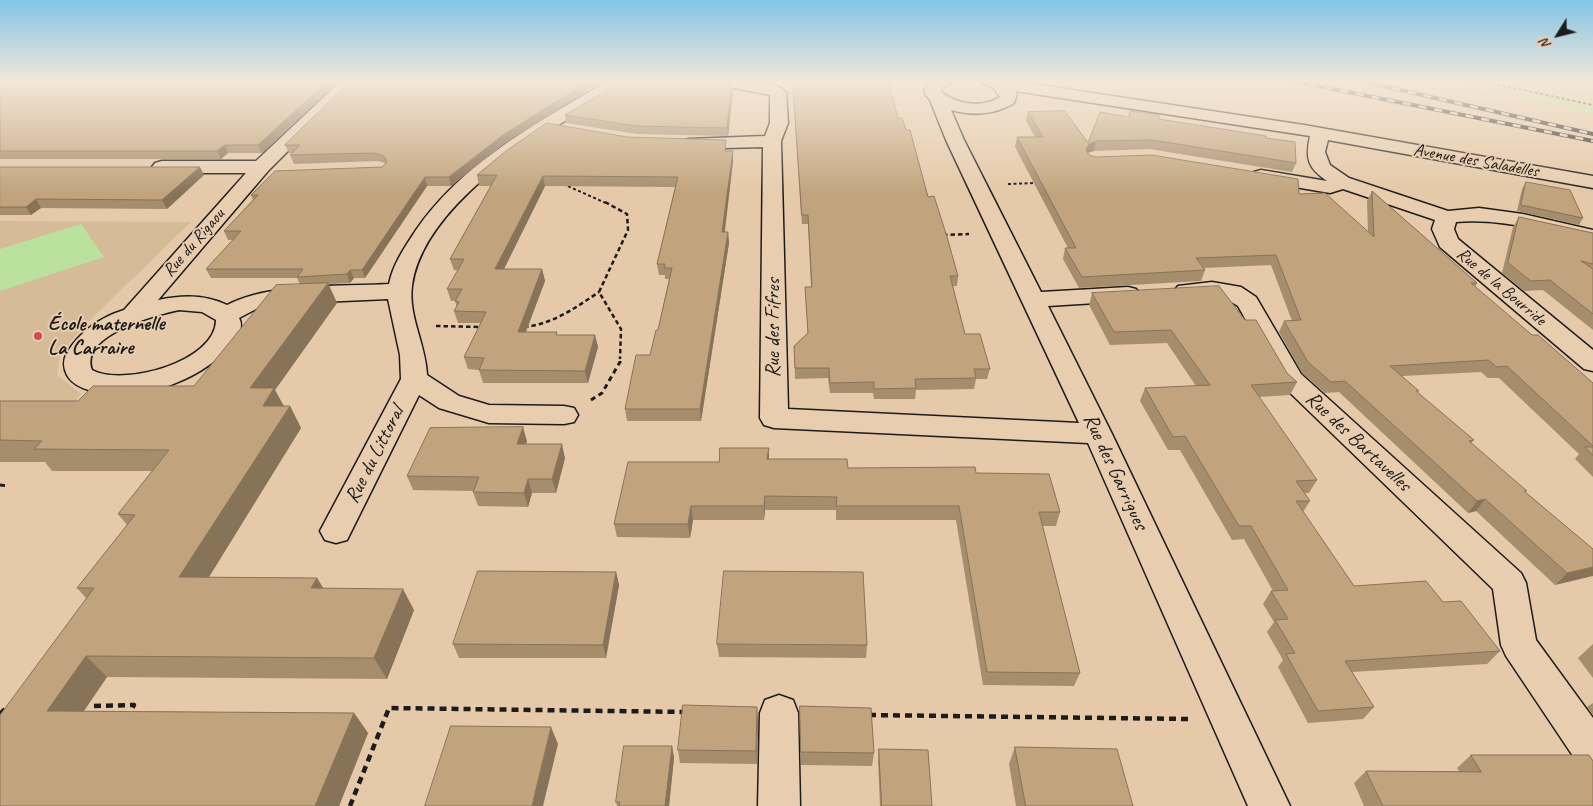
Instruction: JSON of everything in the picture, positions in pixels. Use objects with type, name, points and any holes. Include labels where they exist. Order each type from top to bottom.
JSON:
[{"type":"street","name":"Rue du Rigaou","points":[[133,314],[258,170],[311,119]]},
{"type":"street","points":[[414,379],[412,354],[403,326],[400,291],[410,258],[430,223],[469,180],[507,149],[558,119]]},
{"type":"street","points":[[663,144],[772,141],[778,119]]},
{"type":"street","name":"Rue des Garrigues","points":[[946,119],[1098,434],[1269,806]]},
{"type":"street","points":[[955,140],[975,119]]},
{"type":"street","name":"Avenue des Saladelles","points":[[1224,119],[1320,133],[1593,182]]},
{"type":"street","points":[[546,126],[572,133]]},
{"type":"street","points":[[1320,133],[1316,152],[1321,168],[1342,182],[1447,217],[1479,214],[1524,220],[1593,236]]},
{"type":"street","name":"Rue des Fifres","points":[[772,141],[774,418],[1098,434]]},
{"type":"street","points":[[144,167],[284,172]]},
{"type":"street","points":[[1244,173],[1330,187],[1342,182]]},
{"type":"street","name":"Rue de la Bourride","points":[[1447,217],[1443,229],[1448,242],[1593,363]]},
{"type":"street","name":"Rue des Bartavelles","points":[[1032,300],[1212,289],[1233,292],[1248,302],[1291,379],[1509,583],[1519,645],[1593,751]]},
{"type":"street","points":[[226,315],[250,304],[276,297],[400,291]]},
{"type":"street","points":[[179,303],[200,303],[216,307],[226,315],[229,325],[224,338],[211,352],[192,365],[168,376],[142,383],[117,385],[95,383],[81,376],[76,365],[80,352],[92,338],[110,325],[133,314],[179,303]]},
{"type":"street","name":"Rue du Littoral","points":[[336,531],[414,379],[449,402],[489,414],[564,415]]},
{"type":"street","points":[[779,713],[779,806]]},
{"type":"path","points":[[977,185],[1045,182]]},
{"type":"path","points":[[520,327],[530,327],[555,319],[599,292],[628,230],[627,214],[612,204],[577,193],[562,183]]},
{"type":"path","points":[[941,235],[1000,233]]},
{"type":"path","points":[[564,415],[602,393],[620,362],[621,328],[599,292]]},
{"type":"path","points":[[403,326],[491,327]]},
{"type":"path","points":[[0,485],[8,486]]},
{"type":"path","points":[[94,706],[134,705],[125,722]]},
{"type":"path","points":[[0,714],[7,707],[15,707]]},
{"type":"shaded area","name":"École maternelle La Carraire","points":[[0,221],[191,222],[89,321],[61,352],[57,375],[81,394],[39,447],[0,461]]},
{"type":"green space","points":[[81,224],[104,257],[0,291],[0,249]]},
{"type":"building","points":[[0,119],[287,119],[258,145],[225,145],[217,151],[0,151]]},
{"type":"building","points":[[312,119],[529,119],[503,135],[449,177],[425,177],[362,270],[350,270],[347,274],[297,277],[303,269],[206,269],[241,231],[224,231],[258,195],[251,195],[275,171],[382,167],[387,162],[384,156],[375,153],[290,155],[300,145],[285,145]]},
{"type":"building","points":[[588,119],[728,119],[727,128],[636,126]]},
{"type":"building","points":[[796,119],[902,119],[906,130],[910,130],[928,197],[934,196],[947,237],[958,276],[950,276],[965,334],[980,334],[990,369],[974,369],[976,378],[915,379],[916,388],[874,389],[874,382],[830,383],[829,368],[795,368],[794,346],[808,333],[805,287],[812,287],[808,215],[802,215]]},
{"type":"building","points":[[1032,119],[1070,119],[1088,143],[1097,119],[1159,119],[1295,142],[1296,163],[1152,140],[1096,141],[1089,144],[1086,150],[1089,155],[1096,157],[1152,155],[1298,179],[1299,194],[1325,193],[1374,237],[1372,191],[1477,283],[1471,283],[1532,335],[1538,335],[1593,383],[1593,446],[1507,366],[1496,367],[1489,360],[1390,366],[1419,391],[1416,391],[1474,440],[1469,441],[1527,491],[1524,491],[1593,549],[1593,567],[1567,573],[1485,499],[1477,501],[1345,381],[1331,382],[1308,362],[1284,321],[1301,320],[1276,255],[1196,258],[1205,270],[1082,277],[1065,248],[1076,248],[1017,137],[1043,137]]},
{"type":"building","points":[[547,123],[627,137],[726,140],[725,151],[733,151],[722,232],[728,232],[700,409],[625,409],[636,355],[650,355],[656,330],[658,330],[672,268],[664,268],[665,264],[657,264],[678,177],[543,176],[495,269],[542,269],[518,332],[557,332],[556,335],[595,335],[585,371],[479,370],[484,358],[464,357],[486,312],[454,311],[459,302],[455,301],[462,289],[447,289],[464,259],[450,259],[497,175],[477,175],[506,151]]},
{"type":"building","points":[[0,167],[200,167],[162,200],[36,199],[26,207],[0,207]]},
{"type":"building","points":[[1526,182],[1570,190],[1583,218],[1521,205]]},
{"type":"building","points":[[1519,217],[1593,233],[1593,264],[1581,261],[1593,269],[1593,314],[1550,280],[1531,281],[1508,263]]},
{"type":"building","points":[[328,283],[250,388],[274,388],[263,406],[290,406],[179,577],[317,578],[311,588],[403,589],[374,658],[86,656],[47,711],[354,713],[315,806],[0,806],[0,715],[94,588],[77,588],[135,515],[118,514],[169,450],[34,449],[42,441],[0,440],[0,401],[78,401],[93,386],[194,386],[276,285]]},
{"type":"building","points":[[1219,286],[1245,320],[1256,320],[1287,373],[1297,382],[1251,385],[1317,480],[1296,481],[1310,501],[1296,501],[1354,586],[1426,581],[1443,602],[1461,601],[1500,651],[1345,661],[1374,707],[1318,711],[1286,654],[1295,653],[1275,620],[1288,619],[1271,591],[1288,590],[1251,526],[1239,526],[1185,436],[1173,437],[1145,388],[1210,385],[1171,330],[1114,332],[1092,293]]},
{"type":"building","points":[[523,427],[517,444],[562,444],[552,479],[528,479],[524,493],[473,492],[479,477],[407,476],[430,428]]},
{"type":"building","points":[[1585,447],[1593,447],[1593,455]]},
{"type":"building","points":[[720,448],[769,448],[767,459],[847,459],[848,468],[975,467],[976,473],[1049,474],[1060,512],[1039,512],[1080,673],[987,672],[959,506],[836,506],[837,497],[765,496],[764,506],[691,506],[688,524],[614,524],[628,462],[719,462]]},
{"type":"building","points":[[478,571],[616,572],[603,645],[453,644]]},
{"type":"building","points":[[724,571],[863,572],[867,645],[717,644]]},
{"type":"building","points":[[683,705],[757,707],[756,751],[678,750]]},
{"type":"building","points":[[800,706],[871,708],[874,753],[801,752]]},
{"type":"building","points":[[451,726],[551,727],[532,806],[425,806]]},
{"type":"building","points":[[624,746],[672,746],[665,806],[619,806],[620,802],[616,802]]},
{"type":"building","points":[[1015,747],[1117,749],[1133,806],[1026,806]]},
{"type":"building","points":[[879,749],[928,750],[932,806],[882,806]]},
{"type":"building","points":[[1471,755],[1589,755],[1593,761],[1593,806],[1383,806],[1366,771],[1481,772]]},
{"type":"railway","points":[[1481,119],[1593,141]]},
{"type":"railway","points":[[1526,119],[1593,134]]},
{"type":"place","name":"École maternelle La Carraire","points":[[38,336]]}]
